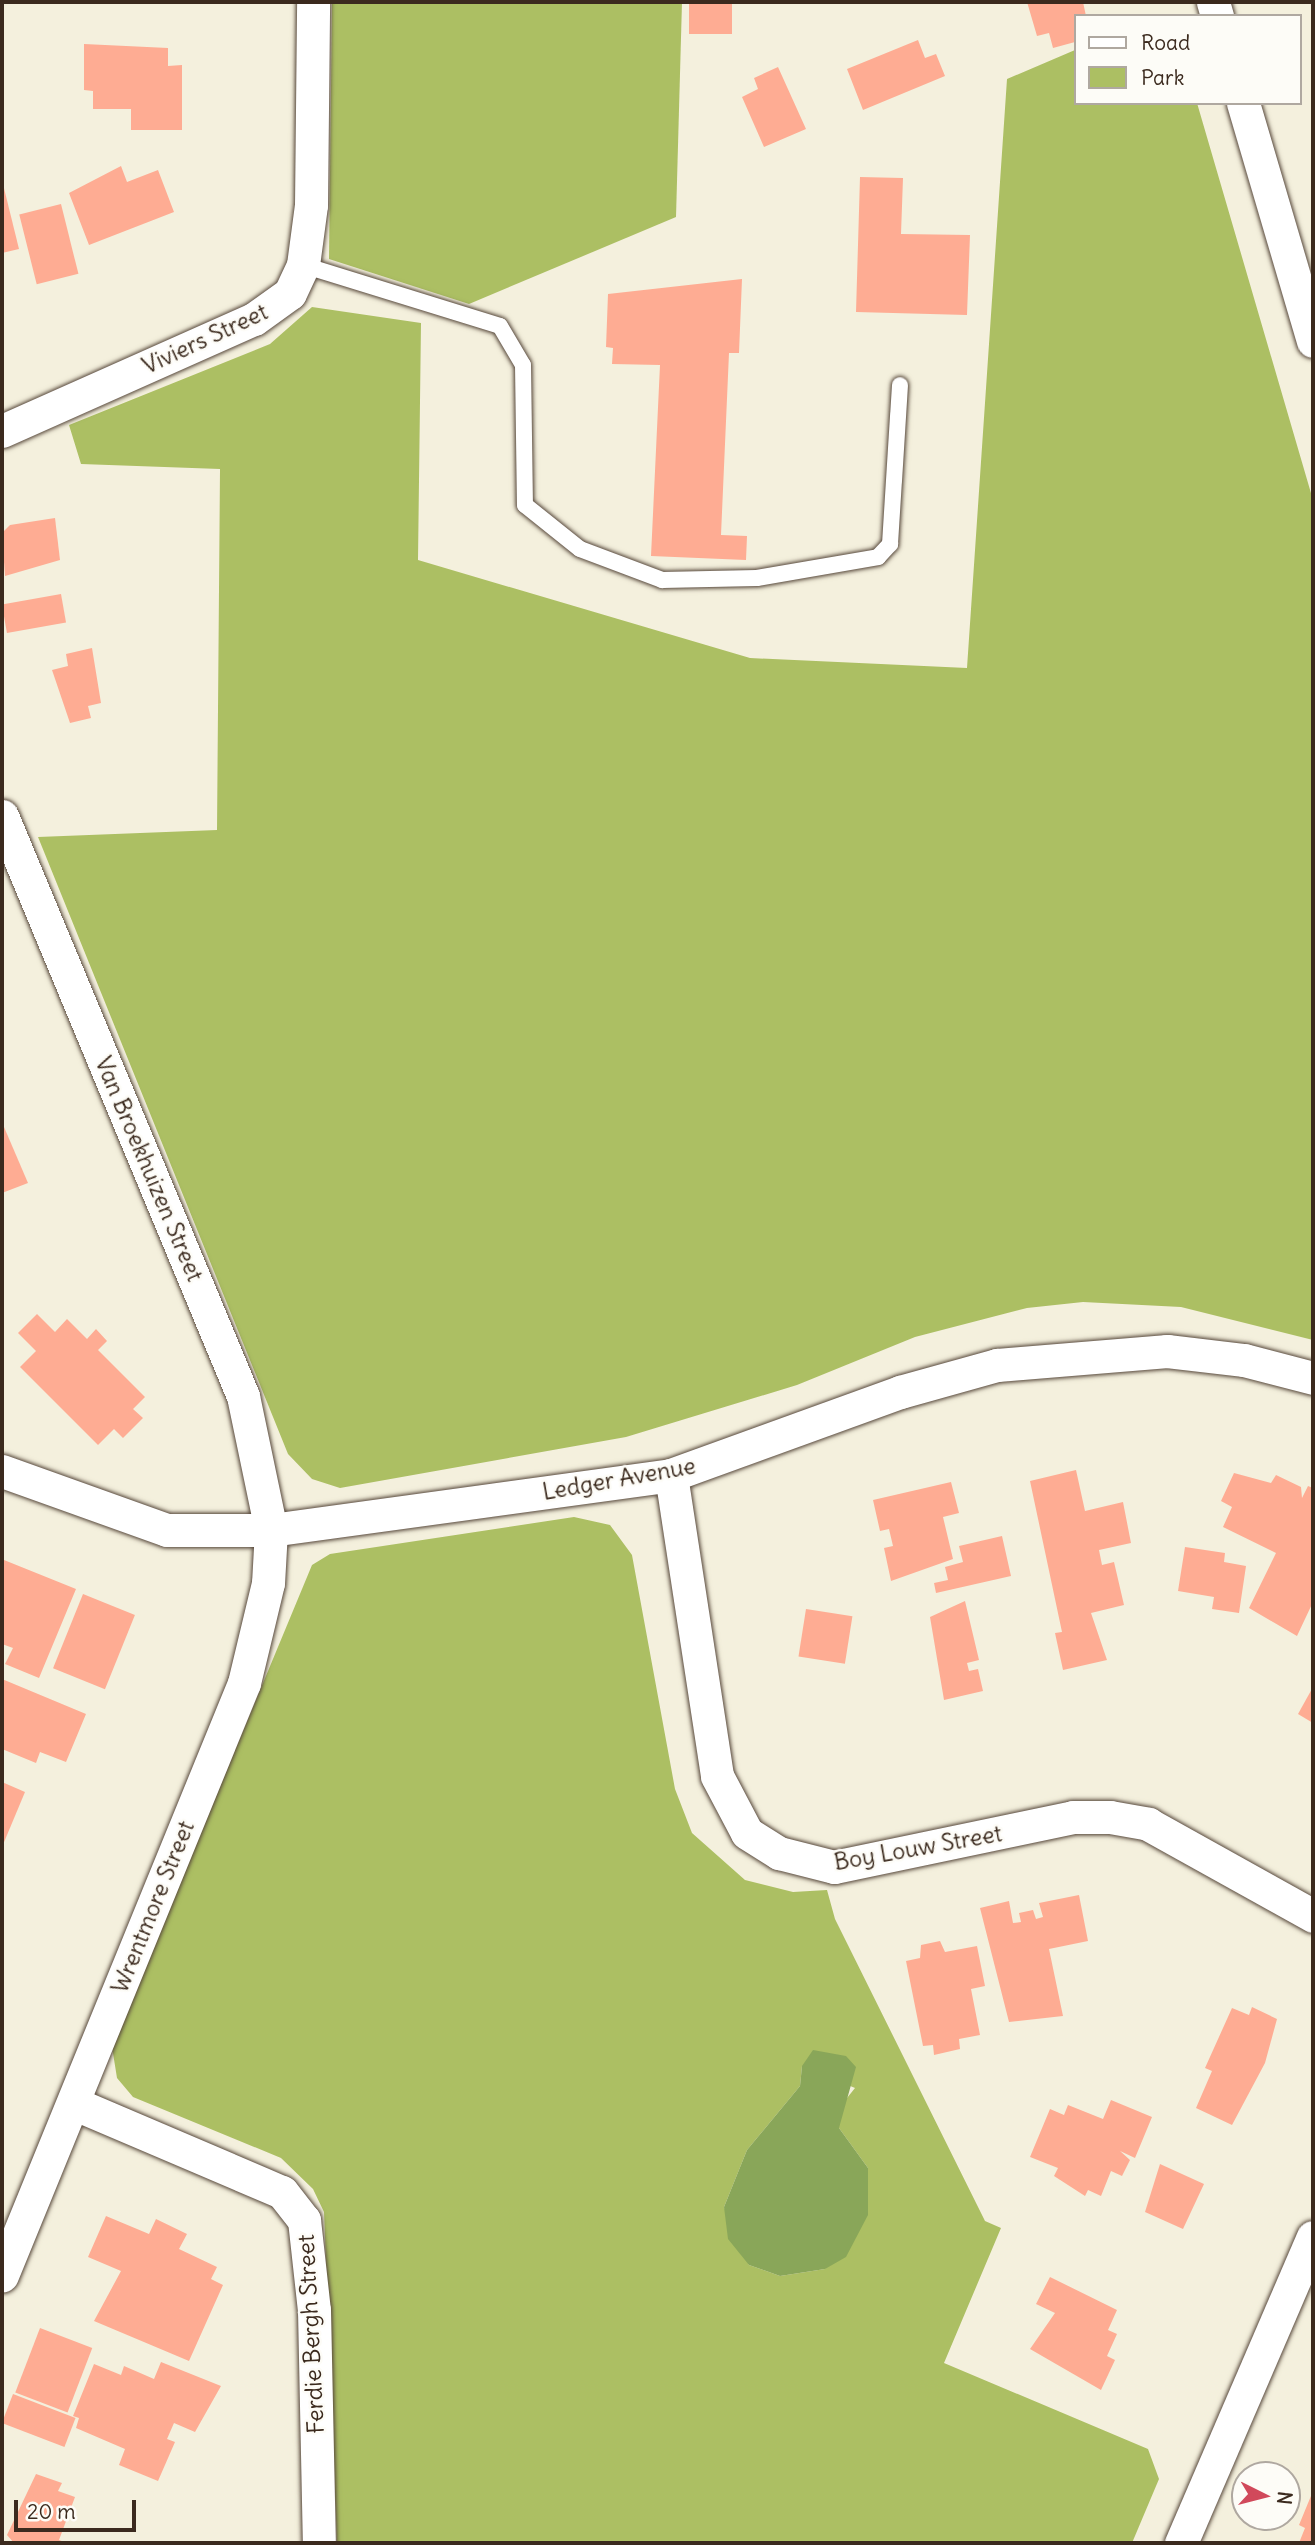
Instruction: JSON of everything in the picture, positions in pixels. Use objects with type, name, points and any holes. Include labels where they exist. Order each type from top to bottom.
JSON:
[{"type":"street","name":"Viviers Street","points":[[2,431],[254,318],[290,293],[303,265],[311,205],[313,2]]},
{"type":"street","points":[[1244,105],[1313,341]]},
{"type":"street","name":"Van Broekhuizen Street","points":[[2,816],[243,1396],[271,1530]]},
{"type":"street","name":"Ledger Avenue","points":[[2,1472],[167,1530],[271,1530],[671,1475],[900,1392],[998,1365],[1167,1351],[1244,1360],[1313,1378]]},
{"type":"street","name":"Boy Louw Street","points":[[671,1475],[717,1776],[747,1833],[779,1853],[834,1867],[1073,1817],[1110,1817],[1148,1824],[1313,1916]]},
{"type":"street","name":"Wrentmore Street","points":[[2,2275],[244,1683],[268,1583],[271,1530]]},
{"type":"street","name":"Ferdie Bergh Street","points":[[73,2104],[282,2192],[304,2220],[314,2310],[319,2543]]},
{"type":"street","points":[[1181,2543],[1313,2237]]},
{"type":"lane","points":[[303,265],[499,326],[523,365],[525,505],[580,549],[662,580],[757,578],[878,557],[890,544],[900,385]]},
{"type":"green space","points":[[332,2],[682,2],[676,217],[469,304],[329,259]]},
{"type":"green space","points":[[1074,50],[1074,105],[1198,105],[1313,500],[1313,1340],[1181,1307],[1083,1302],[1027,1308],[915,1337],[797,1385],[626,1437],[340,1488],[312,1479],[288,1454],[38,837],[217,830],[220,469],[81,464],[69,425],[270,344],[312,307],[421,323],[418,560],[750,658],[967,668],[1007,79]]},
{"type":"green space","points":[[574,1517],[610,1525],[632,1555],[675,1789],[692,1833],[745,1880],[793,1892],[827,1890],[835,1919],[985,2221],[1001,2228],[944,2363],[1148,2449],[1159,2479],[1132,2543],[337,2543],[324,2212],[313,2189],[281,2158],[133,2097],[117,2078],[112,2047],[312,1565],[330,1554]],"holes":[[[802,2066],[855,2088],[839,2108],[839,2128],[868,2168],[825,2269],[780,2276],[749,2265],[724,2207],[747,2150],[800,2086]]]},
{"type":"green space","points":[[813,2050],[846,2056],[856,2067],[839,2128],[868,2168],[868,2215],[846,2257],[825,2269],[780,2276],[749,2265],[728,2239],[724,2207],[747,2150],[800,2086],[802,2066]]},
{"type":"building","points":[[689,2],[732,2],[732,34],[689,34]]},
{"type":"building","points":[[1027,2],[1083,2],[1086,14],[1074,14],[1074,42],[1053,48],[1049,33],[1037,36]]},
{"type":"building","points":[[918,40],[925,58],[936,54],[945,76],[863,110],[847,69]]},
{"type":"building","points":[[84,44],[168,48],[168,66],[182,65],[182,130],[131,130],[131,109],[93,109],[93,91],[84,90]]},
{"type":"building","points":[[778,67],[806,129],[764,147],[742,97],[758,89],[754,78]]},
{"type":"building","points":[[121,166],[127,182],[158,170],[174,212],[89,245],[69,193]]},
{"type":"building","points":[[860,177],[903,178],[901,234],[970,235],[967,315],[856,312]]},
{"type":"building","points":[[2,180],[19,249],[2,253]]},
{"type":"building","points":[[61,204],[78,274],[37,284],[19,214]]},
{"type":"building","points":[[742,279],[739,353],[729,353],[721,535],[747,536],[746,560],[651,556],[660,365],[612,364],[613,348],[606,347],[608,294]]},
{"type":"building","points":[[55,518],[60,560],[5,576],[2,533],[10,525]]},
{"type":"building","points":[[61,594],[66,623],[7,633],[2,604]]},
{"type":"building","points":[[92,648],[101,703],[88,706],[91,718],[70,723],[52,670],[68,666],[66,654]]},
{"type":"building","points":[[4,1127],[28,1183],[2,1193],[2,1128]]},
{"type":"building","points":[[37,1314],[55,1332],[67,1319],[87,1339],[96,1329],[107,1341],[98,1350],[145,1397],[133,1409],[143,1418],[123,1438],[114,1429],[98,1445],[20,1367],[36,1351],[18,1333]]},
{"type":"building","points":[[1076,1470],[1085,1511],[1123,1502],[1131,1543],[1099,1550],[1102,1565],[1114,1562],[1124,1605],[1091,1613],[1107,1660],[1063,1670],[1055,1633],[1062,1632],[1030,1481]]},
{"type":"building","points":[[1234,1473],[1271,1483],[1276,1475],[1301,1487],[1302,1498],[1308,1486],[1313,1488],[1313,1602],[1297,1636],[1249,1608],[1276,1553],[1223,1527],[1232,1507],[1221,1501]]},
{"type":"building","points":[[951,1482],[959,1513],[943,1517],[953,1559],[891,1581],[884,1548],[893,1546],[889,1529],[880,1531],[873,1500]]},
{"type":"building","points":[[1002,1536],[1011,1576],[936,1593],[934,1583],[948,1580],[945,1567],[963,1562],[959,1546]]},
{"type":"building","points":[[1185,1547],[1225,1553],[1224,1562],[1246,1566],[1239,1613],[1212,1609],[1214,1597],[1178,1591]]},
{"type":"building","points":[[4,1560],[76,1589],[39,1678],[5,1664],[13,1648],[2,1644]]},
{"type":"building","points":[[83,1594],[135,1615],[105,1689],[53,1668]]},
{"type":"building","points":[[965,1601],[979,1660],[967,1663],[969,1671],[978,1669],[983,1691],[944,1700],[930,1617]]},
{"type":"building","points":[[806,1609],[852,1616],[845,1664],[798,1656]]},
{"type":"building","points":[[2,1679],[86,1714],[66,1762],[40,1752],[36,1763],[2,1749]]},
{"type":"building","points":[[1313,1687],[1313,1723],[1298,1714]]},
{"type":"building","points":[[2,1782],[25,1792],[2,1847]]},
{"type":"building","points":[[1079,1895],[1088,1941],[1049,1949],[1063,2016],[1009,2022],[980,1908],[1009,1901],[1013,1923],[1021,1922],[1019,1913],[1033,1910],[1036,1919],[1043,1917],[1039,1903]]},
{"type":"building","points":[[940,1941],[945,1952],[977,1946],[985,1986],[971,1989],[980,2035],[959,2039],[960,2049],[934,2055],[933,2045],[923,2046],[906,1961],[920,1958],[921,1945]]},
{"type":"building","points":[[1252,2007],[1277,2019],[1265,2063],[1232,2125],[1196,2108],[1212,2071],[1205,2068],[1232,2008],[1249,2015]]},
{"type":"building","points":[[1111,2100],[1152,2117],[1135,2158],[1120,2151],[1130,2160],[1122,2176],[1111,2171],[1101,2196],[1088,2190],[1085,2196],[1054,2176],[1058,2168],[1030,2157],[1050,2109],[1064,2115],[1068,2105],[1103,2119]]},
{"type":"building","points":[[1160,2164],[1204,2184],[1183,2229],[1145,2212]]},
{"type":"building","points":[[106,2216],[149,2234],[156,2219],[187,2234],[179,2249],[217,2267],[211,2279],[223,2285],[189,2361],[94,2321],[121,2271],[88,2257]]},
{"type":"building","points":[[1050,2277],[1117,2310],[1108,2330],[1117,2334],[1107,2356],[1115,2360],[1101,2390],[1030,2349],[1055,2313],[1036,2304]]},
{"type":"building","points":[[40,2328],[92,2348],[68,2412],[15,2392]]},
{"type":"building","points":[[161,2362],[221,2386],[195,2432],[174,2423],[167,2439],[175,2442],[158,2481],[119,2465],[125,2449],[76,2428],[79,2418],[73,2416],[94,2364],[121,2375],[124,2366],[154,2379]]},
{"type":"building","points":[[13,2394],[76,2418],[64,2447],[2,2423]]},
{"type":"building","points":[[36,2474],[62,2483],[58,2491],[75,2497],[59,2540],[67,2543],[14,2543],[7,2535]]},
{"type":"building","points":[[1313,2491],[1313,2543],[1299,2543],[1305,2528],[1301,2526]]}]
